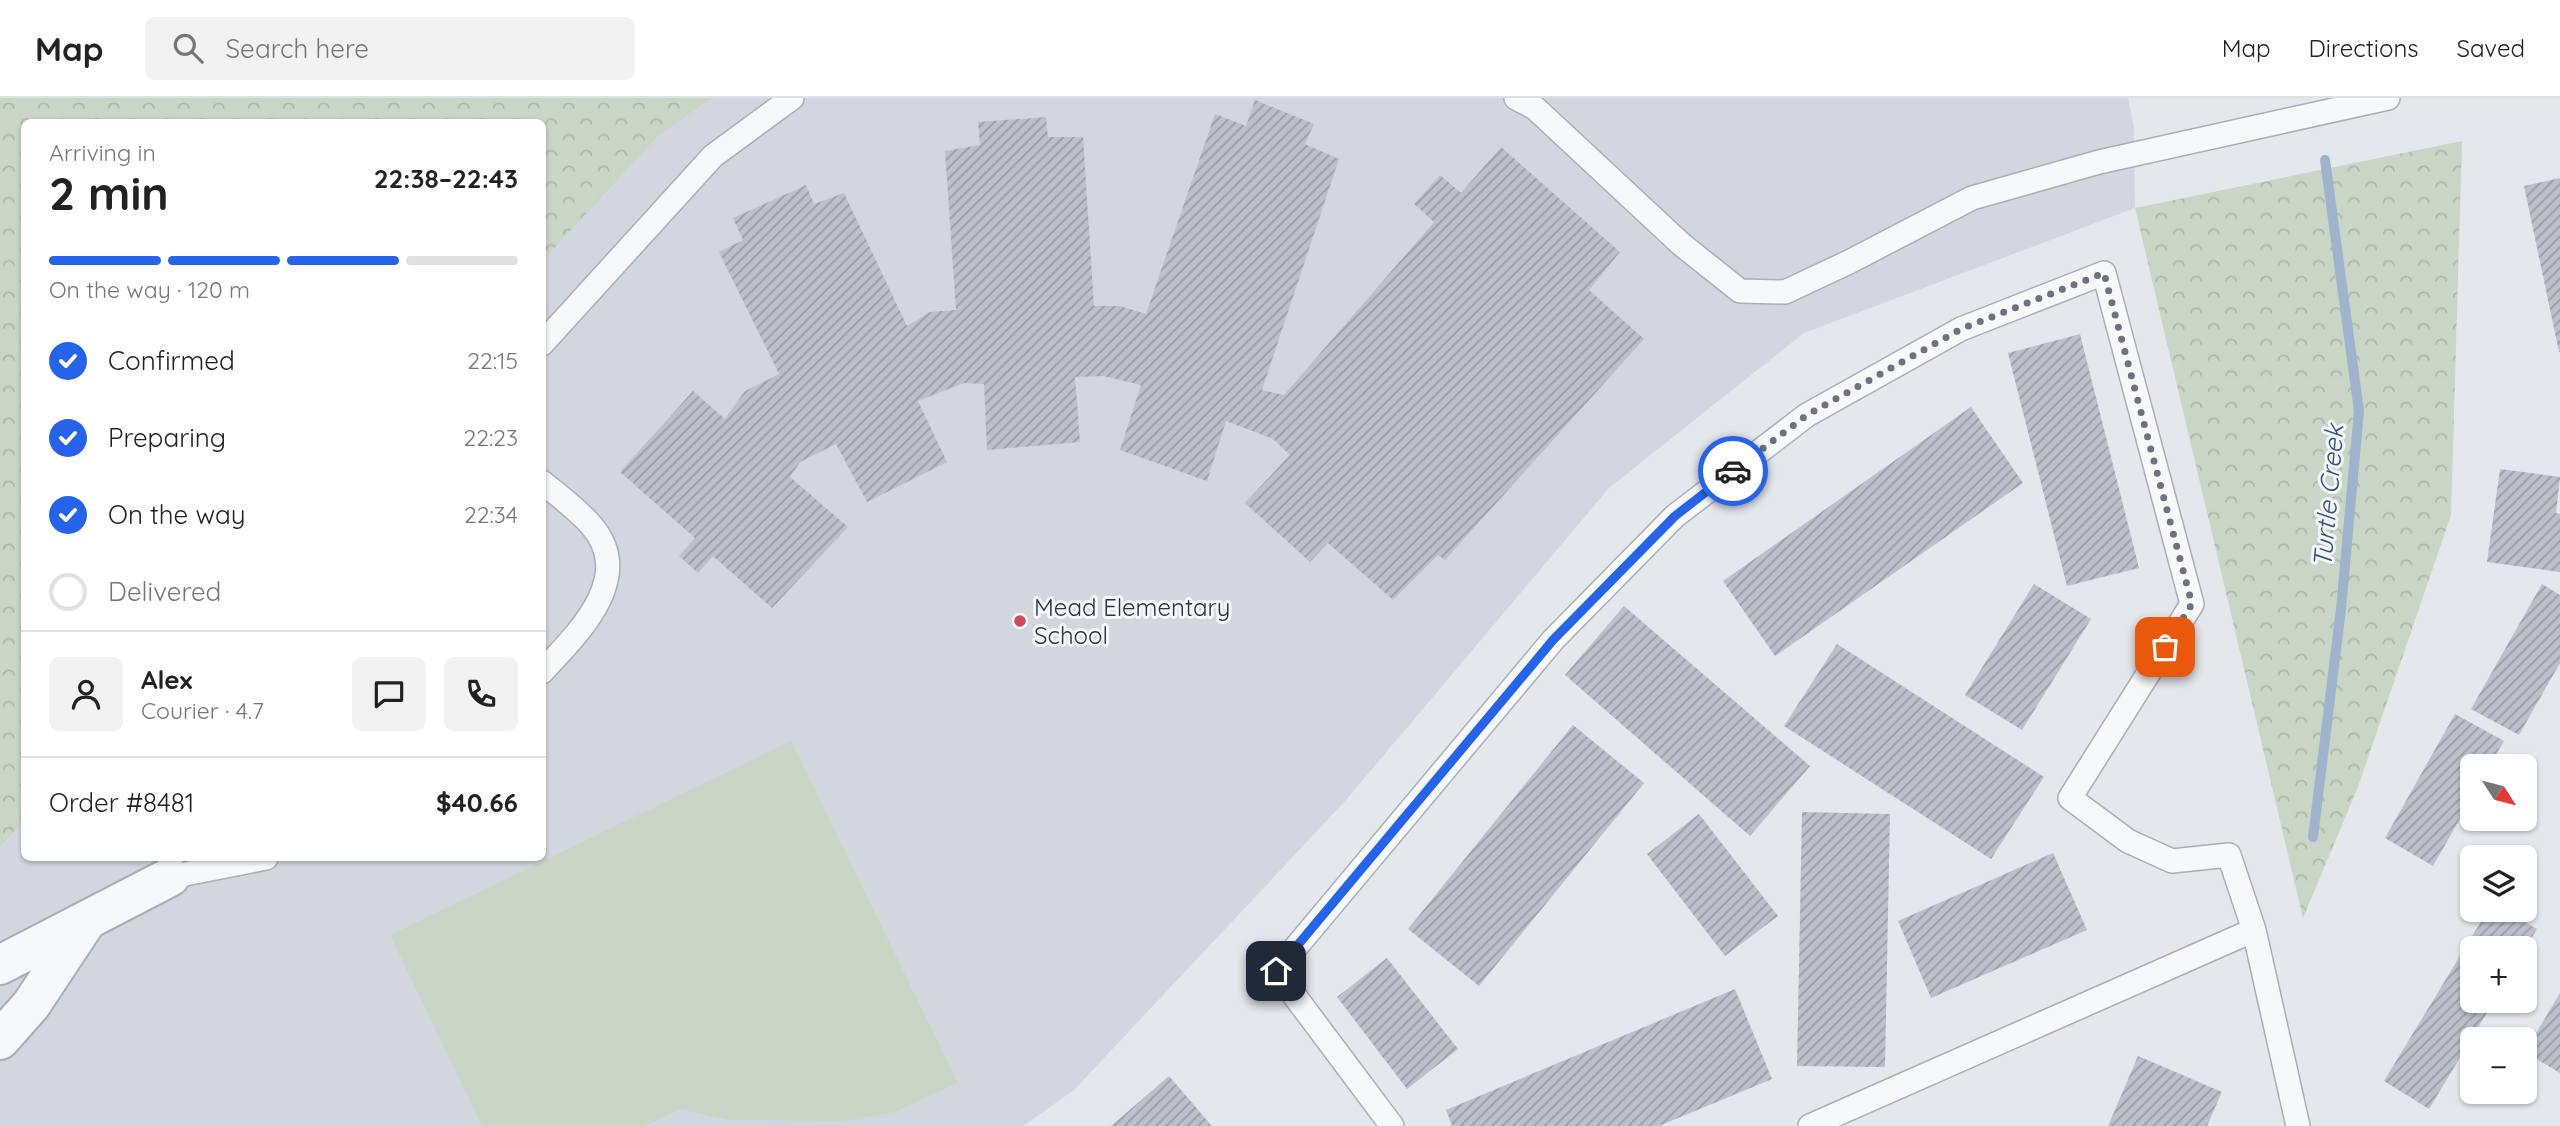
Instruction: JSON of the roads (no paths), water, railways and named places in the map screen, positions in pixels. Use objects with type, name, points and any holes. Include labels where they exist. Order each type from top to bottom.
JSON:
[{"type":"street","points":[[0,965],[87,920],[170,867]]},
{"type":"street","points":[[0,1040],[31,1005],[87,920]]},
{"type":"lane","points":[[546,340],[713,156],[792,98]]},
{"type":"lane","points":[[1516,98],[1535,108],[1681,244],[1740,291],[1751,292],[1785,292],[1972,198],[2099,162],[2389,98]]},
{"type":"lane","points":[[1392,1126],[1276,971],[1553,640],[1675,516],[1807,415],[1961,329],[2104,273],[2192,604],[2070,799],[2128,841],[2172,861],[2230,855],[2254,930],[2298,1126]]},
{"type":"lane","points":[[546,486],[593,528],[605,550],[608,575],[596,610],[546,668]]},
{"type":"lane","points":[[170,867],[234,861]]},
{"type":"lane","points":[[1810,1126],[2254,930]]},
{"type":"waterway","name":"Turtle Creek","points":[[2313,837],[2341,609],[2359,411],[2325,160]]},
{"type":"place","name":"Mead Elementary School","points":[[1020,621]]}]
